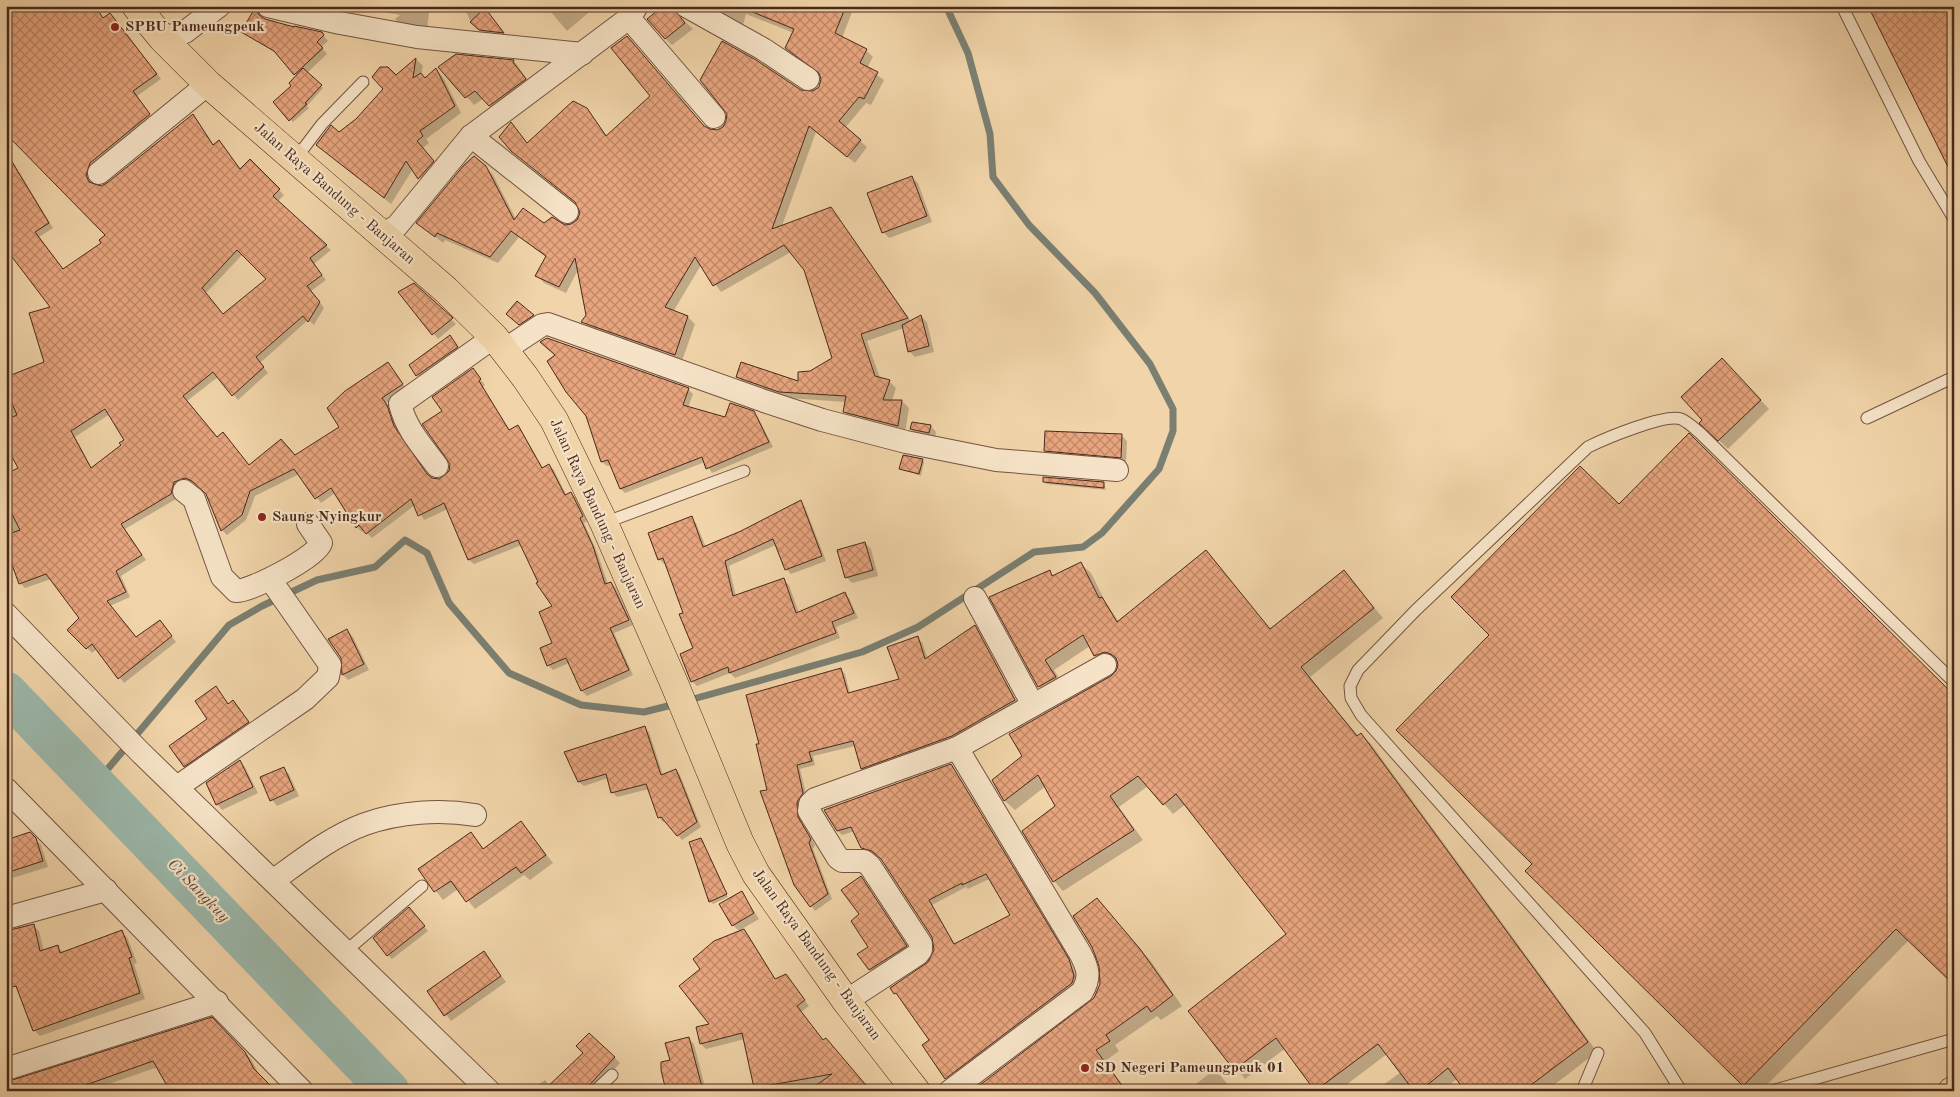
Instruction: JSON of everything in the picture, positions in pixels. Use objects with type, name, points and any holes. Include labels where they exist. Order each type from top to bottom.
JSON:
[{"type":"main road","name":"Jalan Raya Bandung - Banjaran","points":[[136,6],[162,38],[208,84],[446,290],[499,344],[554,420],[604,523],[674,683],[740,842],[756,874],[846,1001],[916,1091]]},
{"type":"street","points":[[162,38],[186,32],[219,6]]},
{"type":"street","points":[[268,6],[340,23],[417,37],[582,54]]},
{"type":"street","points":[[686,6],[763,49],[808,79]]},
{"type":"street","points":[[382,234],[397,226],[471,136],[582,54],[633,12],[714,117]]},
{"type":"street","points":[[99,173],[208,84]]},
{"type":"street","points":[[471,136],[567,212]]},
{"type":"street","points":[[438,466],[413,435],[403,416],[400,404],[499,344],[548,324],[764,402],[822,420],[906,442],[996,460],[1117,470]]},
{"type":"street","points":[[184,491],[194,500],[222,577],[236,591],[243,591],[271,581],[317,551],[321,543],[308,524]]},
{"type":"street","points":[[177,786],[305,699],[328,677],[330,665],[271,581]]},
{"type":"street","points":[[974,598],[1033,705]]},
{"type":"street","points":[[6,614],[140,752],[274,880],[489,1091]]},
{"type":"street","points":[[846,1001],[918,954],[921,950],[920,944],[870,866],[864,861],[842,861],[838,858],[809,812],[810,804],[815,799],[957,748],[1105,665]]},
{"type":"street","points":[[950,1091],[1082,992],[1088,982],[1088,969],[1080,953],[957,748]]},
{"type":"street","points":[[6,789],[217,1002],[302,1091]]},
{"type":"street","points":[[274,880],[311,853],[366,824],[424,811],[456,812],[475,815]]},
{"type":"street","points":[[6,918],[106,890]]},
{"type":"street","points":[[6,1069],[217,1002]]},
{"type":"lane","points":[[1842,6],[1919,161],[1954,219]]},
{"type":"lane","points":[[287,154],[303,149],[322,124],[363,82]]},
{"type":"lane","points":[[1867,418],[1954,377]]},
{"type":"lane","points":[[1681,1091],[1645,1033],[1361,715],[1351,698],[1350,686],[1358,670],[1416,610],[1588,447],[1606,438],[1667,418],[1673,418],[1685,421],[1700,433],[1954,682]]},
{"type":"lane","points":[[604,523],[744,471]]},
{"type":"lane","points":[[346,951],[422,886]]},
{"type":"lane","points":[[1772,1091],[1954,1039]]},
{"type":"lane","points":[[1582,1091],[1598,1053]]},
{"type":"lane","points":[[595,1091],[612,1075]]},
{"type":"building","points":[[6,6],[95,6],[103,18],[110,13],[157,74],[133,91],[150,114],[90,163],[86,175],[89,182],[101,186],[107,183],[193,114],[213,145],[219,140],[240,169],[250,159],[280,189],[273,196],[327,245],[310,258],[322,275],[307,286],[320,302],[308,322],[303,316],[256,357],[264,367],[232,396],[213,372],[183,396],[217,437],[223,432],[249,465],[281,439],[295,455],[339,427],[327,408],[345,391],[388,362],[403,384],[382,398],[387,405],[394,426],[427,474],[432,478],[439,479],[449,471],[450,464],[422,424],[442,411],[432,397],[473,368],[509,430],[518,425],[542,468],[549,464],[565,495],[571,492],[583,516],[580,518],[593,546],[605,584],[611,582],[629,620],[610,628],[629,670],[581,691],[566,658],[547,666],[540,648],[552,643],[539,612],[552,606],[536,583],[538,582],[518,540],[468,560],[444,503],[418,516],[411,499],[366,534],[359,525],[356,528],[331,488],[315,499],[294,469],[250,491],[242,515],[221,531],[206,494],[192,481],[185,478],[174,482],[171,494],[121,524],[142,555],[116,571],[126,592],[107,601],[136,637],[160,620],[172,636],[118,679],[92,644],[86,649],[67,630],[79,618],[46,574],[19,584],[6,548],[6,535],[20,530],[6,502],[6,474],[18,468],[6,446],[6,420],[17,415],[6,390],[6,377],[44,362],[29,313],[50,307],[6,249],[6,152],[49,223],[35,232],[63,269],[101,243],[99,240],[105,235],[6,134]],"holes":[[[237,250],[266,279],[223,314],[202,288]],[[105,409],[124,440],[119,443],[121,445],[91,468],[71,431]]]},
{"type":"building","points":[[663,6],[672,6],[685,23],[665,39],[647,19]]},
{"type":"building","points":[[738,6],[846,6],[835,33],[867,49],[860,63],[878,72],[864,99],[859,97],[839,121],[861,140],[847,157],[809,126],[772,229],[831,207],[908,318],[861,334],[875,376],[890,380],[883,400],[902,400],[898,426],[843,412],[846,396],[779,392],[736,377],[741,362],[798,381],[798,372],[810,371],[832,358],[804,270],[784,245],[713,286],[695,257],[665,307],[688,316],[675,355],[581,322],[586,315],[575,258],[559,287],[535,276],[546,256],[511,231],[490,257],[437,233],[435,237],[416,223],[464,165],[474,156],[486,166],[514,220],[523,208],[544,223],[552,217],[565,225],[577,220],[580,213],[575,202],[511,151],[499,137],[511,122],[527,143],[573,101],[587,108],[606,136],[650,96],[611,48],[627,36],[704,126],[710,129],[717,130],[723,127],[727,114],[700,80],[722,41],[756,60],[801,90],[813,91],[819,87],[821,79],[819,73],[785,48],[794,29]]},
{"type":"building","points":[[1868,6],[1954,6],[1954,179]]},
{"type":"building","points":[[255,8],[259,15],[265,19],[322,32],[324,35],[317,42],[323,48],[294,75],[274,51],[241,32]]},
{"type":"building","points":[[485,8],[504,33],[479,30],[470,22]]},
{"type":"building","points":[[456,54],[514,60],[513,62],[526,79],[489,106],[475,91],[465,98],[438,67]]},
{"type":"building","points":[[416,58],[413,78],[421,73],[425,78],[436,68],[455,106],[420,131],[423,136],[417,141],[434,161],[418,179],[406,161],[384,198],[316,145],[331,125],[339,132],[356,119],[383,89],[372,77],[380,67],[388,67],[396,75]]},
{"type":"building","points":[[303,68],[322,85],[305,103],[307,104],[289,121],[273,102],[291,86],[289,83]]},
{"type":"building","points":[[912,176],[927,216],[882,233],[867,193]]},
{"type":"building","points":[[414,283],[453,318],[432,335],[398,292]]},
{"type":"building","points":[[517,301],[534,315],[519,325],[506,314]]},
{"type":"building","points":[[921,315],[929,346],[908,352],[902,325]]},
{"type":"building","points":[[450,335],[458,347],[416,376],[409,365]]},
{"type":"building","points":[[547,338],[689,388],[683,405],[725,417],[730,403],[754,411],[769,442],[706,469],[702,457],[620,489],[608,460],[601,462],[586,416],[566,392],[547,361],[555,355],[540,342]]},
{"type":"building","points":[[1722,358],[1761,400],[1718,441],[1699,423],[1702,420],[1681,397]]},
{"type":"building","points":[[912,422],[931,425],[929,433],[910,429]]},
{"type":"building","points":[[1045,431],[1122,434],[1121,458],[1044,451]]},
{"type":"building","points":[[1689,433],[1954,695],[1954,985],[1896,929],[1743,1086],[1525,871],[1532,864],[1396,730],[1489,635],[1451,597],[1580,466],[1619,504]]},
{"type":"building","points":[[903,455],[923,459],[919,474],[899,469]]},
{"type":"building","points":[[1043,477],[1104,482],[1104,488],[1043,482]]},
{"type":"building","points":[[801,500],[822,556],[785,570],[773,539],[725,561],[733,596],[784,578],[796,613],[845,592],[854,613],[832,622],[836,633],[729,673],[728,667],[691,682],[680,654],[693,648],[679,614],[683,613],[663,558],[658,560],[648,533],[692,516],[703,547],[741,531]]},
{"type":"building","points":[[865,542],[873,570],[845,578],[837,550]]},
{"type":"building","points":[[1206,550],[1270,629],[1344,570],[1374,608],[1301,667],[1357,736],[1361,733],[1588,1042],[1523,1091],[1465,1091],[1448,1068],[1420,1091],[1414,1091],[1378,1044],[1315,1091],[1276,1038],[1234,1070],[1188,1011],[1286,934],[1176,794],[1163,805],[1138,776],[1110,796],[1134,830],[1053,882],[1022,831],[1055,806],[1038,775],[1004,801],[992,780],[1022,756],[1009,734],[1111,676],[1116,671],[1118,665],[1116,658],[1111,654],[1105,652],[1094,656],[1083,635],[1045,660],[1056,677],[1038,687],[989,597],[1050,570],[1052,576],[1081,562],[1099,598],[1102,597],[1117,622]]},
{"type":"building","points":[[975,625],[1015,700],[952,736],[861,769],[853,741],[809,752],[812,761],[797,765],[803,793],[797,802],[798,817],[811,839],[809,843],[828,894],[810,907],[794,885],[760,791],[767,790],[756,744],[759,744],[746,695],[841,668],[848,693],[899,679],[887,647],[918,636],[925,659]]},
{"type":"building","points":[[347,629],[364,664],[342,675],[341,658],[328,639]]},
{"type":"building","points":[[216,686],[228,704],[233,700],[249,722],[184,767],[169,746],[207,719],[195,701]]},
{"type":"building","points":[[645,726],[661,775],[676,769],[697,822],[677,836],[661,817],[658,818],[646,784],[611,793],[606,774],[578,782],[564,752]]},
{"type":"building","points":[[240,760],[253,787],[216,805],[206,783]]},
{"type":"building","points":[[951,764],[1069,959],[1074,976],[1072,983],[945,1079],[922,1045],[929,1040],[896,993],[894,994],[890,988],[928,962],[934,950],[932,937],[881,859],[872,851],[861,848],[851,827],[837,831],[824,810]],"holes":[[[986,874],[1010,915],[954,944],[929,900],[962,883],[962,885]]]},
{"type":"building","points":[[284,767],[294,790],[270,801],[260,777]]},
{"type":"building","points":[[521,821],[546,855],[521,873],[516,867],[466,902],[451,881],[434,892],[418,869],[471,832],[483,849]]},
{"type":"building","points":[[30,832],[36,838],[43,861],[6,873],[6,840]]},
{"type":"building","points":[[701,838],[727,894],[709,902],[689,842]]},
{"type":"building","points":[[861,876],[907,946],[869,970],[857,954],[868,947],[851,921],[859,914],[841,890]]},
{"type":"building","points":[[742,891],[754,913],[732,926],[719,904]]},
{"type":"building","points":[[1097,898],[1140,949],[1173,995],[1151,1012],[1147,1006],[1106,1035],[1110,1041],[1096,1050],[1126,1091],[972,1091],[1094,998],[1100,984],[1099,966],[1092,947],[1073,916]]},
{"type":"building","points":[[409,907],[425,926],[387,956],[373,938]]},
{"type":"building","points":[[34,924],[40,951],[58,945],[60,953],[122,930],[132,957],[129,958],[140,993],[33,1031],[16,986],[6,989],[6,964],[11,962],[6,931]]},
{"type":"building","points":[[744,929],[775,979],[786,974],[805,1000],[797,1006],[823,1040],[826,1038],[871,1091],[808,1091],[832,1074],[754,1088],[742,1033],[700,1044],[696,1027],[709,1024],[679,986],[700,969],[693,959],[714,941]]},
{"type":"building","points":[[484,951],[501,976],[444,1016],[427,991]]},
{"type":"building","points":[[212,1017],[245,1052],[254,1069],[276,1091],[170,1091],[153,1061],[69,1091],[6,1091],[6,1082]]},
{"type":"building","points":[[589,1033],[615,1057],[584,1091],[543,1091],[583,1053],[576,1046]]},
{"type":"building","points":[[689,1037],[703,1091],[666,1091],[661,1062],[670,1060],[665,1043]]},
{"type":"waterway","points":[[686,701],[862,652],[918,627],[1034,552],[1083,547],[1102,533],[1159,469],[1173,431],[1173,409],[1150,364],[1095,293],[1029,225],[993,177],[990,134],[968,53],[946,6]]},
{"type":"waterway","points":[[95,784],[229,625],[262,606],[317,580],[375,567],[405,540],[427,553],[449,603],[509,673],[581,705],[644,712],[676,704]]},
{"type":"waterway","name":"Ci Sangkuy","points":[[6,692],[389,1091]]},
{"type":"place","name":"SPBU Pameungpeuk","points":[[115,27]]},
{"type":"place","name":"Saung Nyingkur","points":[[262,517]]},
{"type":"place","name":"SD Negeri Pameungpeuk 01","points":[[1085,1068]]}]
